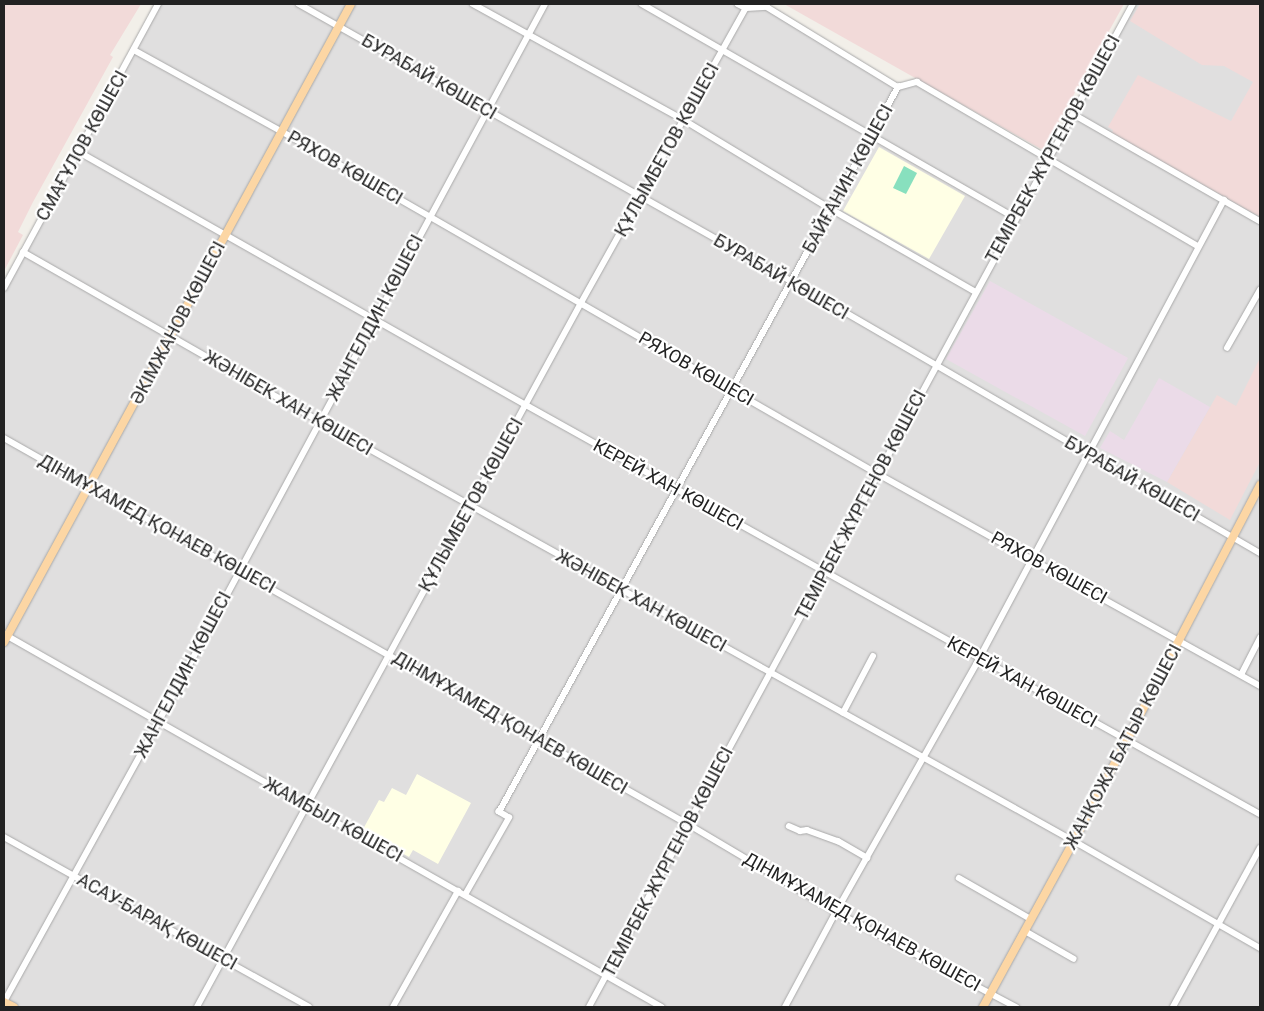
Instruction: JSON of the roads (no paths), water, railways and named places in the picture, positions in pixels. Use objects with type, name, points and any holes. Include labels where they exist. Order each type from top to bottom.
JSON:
[{"type":"main road","name":"ӘКІМЖАНОВ КӨШЕСІ","points":[[5,637],[172,336],[351,4]]},
{"type":"main road","name":"ЖАНҚОЖА БАТЫР КӨШЕСІ","points":[[983,1007],[1074,841],[1260,485]]},
{"type":"main road","points":[[4,1002],[14,1007]]},
{"type":"street","name":"СМАҒҰЛОВ КӨШЕСІ","points":[[4,288],[158,4]]},
{"type":"street","name":"БУРАБАЙ КӨШЕСІ","points":[[300,4],[793,282],[1260,554]]},
{"type":"street","points":[[473,4],[684,120],[831,209],[976,292]]},
{"type":"street","name":"ЖАНГЕЛДИН КӨШЕСІ","points":[[4,1002],[159,721],[544,4]]},
{"type":"street","points":[[642,4],[1016,218]]},
{"type":"street","points":[[738,4],[767,8],[898,87],[917,82],[1198,246]]},
{"type":"street","name":"ТЕМІРБЕК ЖҮРГЕНОВ КӨШЕСІ","points":[[589,1007],[1133,4]]},
{"type":"street","name":"ҚҰЛЫМБЕТОВ КӨШЕСІ","points":[[198,1007],[581,303],[747,6]]},
{"type":"street","name":"РЯХОВ КӨШЕСІ","points":[[134,50],[281,131],[878,474],[1260,686]]},
{"type":"street","name":"БАЙҒАНИН КӨШЕСІ","points":[[465,895],[509,818],[498,812],[731,390],[793,282],[898,87]]},
{"type":"street","points":[[1073,114],[1260,221]]},
{"type":"street","name":"КЕРЕЙ ХАН КӨШЕСІ","points":[[78,152],[677,490],[1260,814]]},
{"type":"street","points":[[785,1007],[866,858],[980,657],[1224,200]]},
{"type":"street","name":"ЖӘНІБЕК ХАН КӨШЕСІ","points":[[24,252],[319,421],[1074,841],[1260,948]]},
{"type":"street","points":[[1227,348],[1260,290]]},
{"type":"street","name":"ДІНМҰХАМЕД ҚОНАЕВ КӨШЕСІ","points":[[4,438],[688,824],[836,912],[1016,1007]]},
{"type":"street","name":"ЖАМБЫЛ КӨШЕСІ","points":[[5,637],[159,721],[662,1007]]},
{"type":"street","points":[[1241,675],[1260,638]]},
{"type":"street","points":[[844,713],[873,656]]},
{"type":"street","points":[[789,826],[838,841],[866,858]]},
{"type":"street","name":"АСАУ-БАРАҚ КӨШЕСІ","points":[[4,837],[309,1007]]},
{"type":"street","points":[[1173,1007],[1260,848]]},
{"type":"street","points":[[959,878],[1031,919]]},
{"type":"street","points":[[393,1007],[458,891]]},
{"type":"street","points":[[1025,930],[1074,959]]}]
